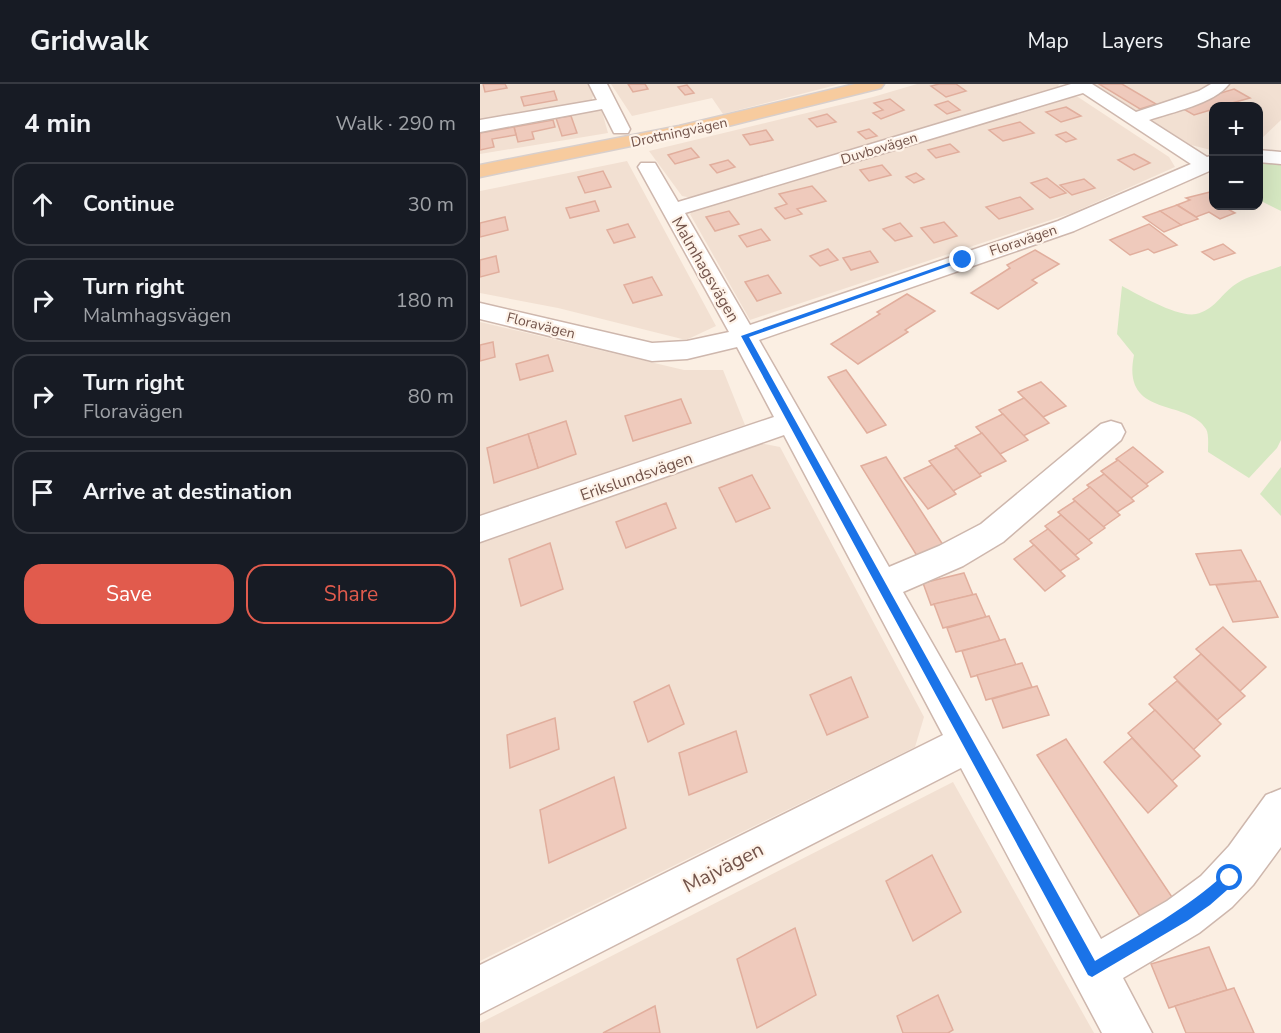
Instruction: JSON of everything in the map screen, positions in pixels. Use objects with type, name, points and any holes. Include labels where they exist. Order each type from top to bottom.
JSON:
[{"type":"main road","name":"Drottningvägen","points":[[480,171],[702,126],[875,84]]},
{"type":"street","points":[[598,84],[621,129]]},
{"type":"street","points":[[1134,119],[1205,95],[1215,90],[1220,84]]},
{"type":"street","points":[[1083,86],[1209,163]]},
{"type":"street","name":"Duvbovägen","points":[[673,210],[1083,86]]},
{"type":"street","points":[[480,126],[608,103]]},
{"type":"street","points":[[1263,156],[1281,158]]},
{"type":"street","name":"Floravägen","points":[[480,311],[652,352],[674,353],[744,336],[1066,225],[1209,163]]},
{"type":"street","name":"Malmhagsvägen","points":[[648,167],[744,336],[1128,1033]]},
{"type":"street","name":"Erikslundsvägen","points":[[480,529],[791,422]]},
{"type":"street","points":[[881,586],[951,556],[992,533],[1111,432]]},
{"type":"street","name":"Majvägen","points":[[480,990],[967,744]]},
{"type":"street","points":[[1092,970],[1205,900],[1238,869],[1281,810]]},
{"type":"shaded area","points":[[480,84],[590,84],[594,92],[591,103],[480,121]]},
{"type":"shaded area","points":[[611,84],[840,84],[723,114],[712,98],[632,116]]},
{"type":"shaded area","points":[[917,84],[1059,84],[1056,91],[692,198],[682,196],[649,151],[873,97]]},
{"type":"shaded area","points":[[1092,84],[1281,84],[1281,120],[1263,137],[1263,102],[1209,102],[1209,150],[1191,145]]},
{"type":"shaded area","points":[[1068,97],[1078,97],[1169,157],[1175,167],[1072,213],[750,320],[690,214],[695,209]]},
{"type":"shaded area","points":[[601,108],[608,133],[480,154],[480,129]]},
{"type":"shaded area","points":[[627,161],[716,326],[686,340],[558,308],[480,293],[480,191]]},
{"type":"shaded area","points":[[480,322],[684,370],[723,370],[745,425],[480,516]]},
{"type":"shaded area","points":[[760,443],[780,447],[924,717],[915,747],[480,961],[480,540]]},
{"type":"shaded area","points":[[953,782],[1094,1033],[480,1033],[480,1023]]},
{"type":"green space","points":[[1263,162],[1281,164],[1281,211],[1263,202]]},
{"type":"green space","points":[[1281,266],[1281,440],[1277,448],[1249,478],[1208,452],[1207,431],[1197,420],[1146,398],[1137,389],[1133,375],[1134,355],[1117,334],[1122,286],[1180,313],[1196,314],[1212,306],[1238,283]]},
{"type":"green space","points":[[1281,467],[1281,516],[1260,494]]},
{"type":"building","points":[[483,84],[505,84],[507,88],[485,92]]},
{"type":"building","points":[[628,84],[645,84],[648,89],[633,92]]},
{"type":"building","points":[[956,84],[966,91],[946,97],[931,86]]},
{"type":"building","points":[[1099,84],[1122,84],[1156,104],[1140,109]]},
{"type":"building","points":[[687,85],[694,93],[685,95],[678,87]]},
{"type":"building","points":[[1234,89],[1250,98],[1236,102],[1209,102],[1209,110],[1194,115],[1178,106]]},
{"type":"building","points":[[554,91],[557,100],[524,106],[521,97]]},
{"type":"building","points":[[890,99],[904,110],[881,119],[873,113],[883,110],[874,103]]},
{"type":"building","points":[[948,101],[960,110],[947,114],[935,105]]},
{"type":"building","points":[[1066,107],[1081,116],[1061,122],[1046,112]]},
{"type":"building","points":[[827,114],[836,122],[817,127],[809,119]]},
{"type":"building","points":[[571,116],[577,133],[562,136],[556,118]]},
{"type":"building","points":[[553,120],[555,127],[532,132],[534,139],[518,142],[514,127]]},
{"type":"building","points":[[1020,122],[1034,133],[1003,141],[989,130]]},
{"type":"building","points":[[514,127],[516,135],[492,139],[494,147],[480,150],[480,133]]},
{"type":"building","points":[[869,129],[877,136],[866,139],[858,132]]},
{"type":"building","points":[[766,130],[773,140],[750,145],[743,135]]},
{"type":"building","points":[[1066,132],[1076,139],[1066,142],[1056,135]]},
{"type":"building","points":[[950,144],[959,152],[936,158],[928,150]]},
{"type":"building","points":[[691,148],[699,157],[675,164],[668,155]]},
{"type":"building","points":[[1134,154],[1150,163],[1134,170],[1118,160]]},
{"type":"building","points":[[728,160],[735,167],[717,173],[710,165]]},
{"type":"building","points":[[882,165],[891,175],[869,181],[860,170]]},
{"type":"building","points":[[603,171],[611,187],[585,193],[578,177]]},
{"type":"building","points":[[916,173],[924,179],[914,183],[906,177]]},
{"type":"building","points":[[1047,178],[1066,193],[1050,198],[1031,183]]},
{"type":"building","points":[[1084,179],[1095,188],[1072,195],[1060,185]]},
{"type":"building","points":[[812,186],[826,201],[797,209],[802,214],[785,219],[775,208],[787,204],[779,194]]},
{"type":"building","points":[[1209,192],[1209,210],[1230,210],[1235,213],[1220,219],[1209,212],[1196,217],[1177,205],[1190,200],[1186,198]]},
{"type":"building","points":[[1020,197],[1033,209],[999,219],[986,207]]},
{"type":"building","points":[[595,201],[599,211],[570,218],[566,208]]},
{"type":"building","points":[[1177,205],[1198,219],[1181,225],[1160,211]]},
{"type":"building","points":[[729,211],[739,224],[715,231],[706,217]]},
{"type":"building","points":[[1160,211],[1181,225],[1164,232],[1143,217]]},
{"type":"building","points":[[505,217],[508,230],[480,237],[480,223]]},
{"type":"building","points":[[944,222],[957,236],[934,243],[921,228]]},
{"type":"building","points":[[900,223],[912,236],[895,241],[883,229]]},
{"type":"building","points":[[628,224],[635,237],[614,243],[607,230]]},
{"type":"building","points":[[1149,224],[1177,245],[1154,253],[1148,249],[1130,255],[1110,240]]},
{"type":"building","points":[[761,229],[770,240],[747,247],[739,236]]},
{"type":"building","points":[[1223,244],[1235,253],[1214,260],[1202,252]]},
{"type":"building","points":[[828,249],[838,260],[820,266],[810,256]]},
{"type":"building","points":[[1035,250],[1059,264],[1032,280],[1037,283],[998,309],[971,293],[1010,268],[1007,265]]},
{"type":"building","points":[[870,251],[878,262],[851,270],[843,258]]},
{"type":"building","points":[[496,256],[499,272],[480,277],[480,260]]},
{"type":"building","points":[[768,275],[781,293],[757,301],[745,282]]},
{"type":"building","points":[[652,277],[662,295],[633,303],[624,285]]},
{"type":"building","points":[[907,294],[935,311],[905,330],[908,332],[858,364],[831,344],[880,314],[877,312]]},
{"type":"building","points":[[493,342],[495,357],[480,361],[480,345]]},
{"type":"building","points":[[548,355],[553,371],[520,380],[516,364]]},
{"type":"building","points":[[846,370],[886,425],[867,433],[828,377]]},
{"type":"building","points":[[1041,382],[1066,406],[1043,417],[1018,392]]},
{"type":"building","points":[[1024,398],[1049,423],[1023,436],[999,410]]},
{"type":"building","points":[[681,399],[691,423],[633,441],[625,416]]},
{"type":"building","points":[[1003,414],[1028,440],[1000,454],[976,427]]},
{"type":"building","points":[[566,421],[576,454],[538,468],[528,434]]},
{"type":"building","points":[[982,433],[1006,461],[979,474],[955,446]]},
{"type":"building","points":[[528,434],[538,468],[494,483],[487,448]]},
{"type":"building","points":[[1133,447],[1163,472],[1146,484],[1116,459]]},
{"type":"building","points":[[957,448],[981,476],[953,491],[929,461]]},
{"type":"building","points":[[886,457],[945,548],[919,559],[861,466]]},
{"type":"building","points":[[1118,460],[1148,486],[1131,498],[1101,471]]},
{"type":"building","points":[[932,465],[956,494],[928,509],[904,478]]},
{"type":"building","points":[[1104,474],[1134,501],[1117,512],[1087,485]]},
{"type":"building","points":[[752,475],[770,508],[736,522],[719,488]]},
{"type":"building","points":[[1090,487],[1120,515],[1103,527],[1073,499]]},
{"type":"building","points":[[1075,501],[1105,528],[1088,540],[1058,512]]},
{"type":"building","points":[[666,503],[676,528],[626,548],[616,522]]},
{"type":"building","points":[[1061,515],[1092,543],[1075,555],[1045,526]]},
{"type":"building","points":[[1048,529],[1079,559],[1060,571],[1030,541]]},
{"type":"building","points":[[550,543],[563,589],[521,606],[509,559]]},
{"type":"building","points":[[1034,545],[1065,576],[1045,591],[1014,559]]},
{"type":"building","points":[[1241,550],[1257,581],[1210,585],[1196,554]]},
{"type":"building","points":[[964,573],[973,595],[931,605],[923,583]]},
{"type":"building","points":[[1260,581],[1278,617],[1233,622],[1216,585]]},
{"type":"building","points":[[976,594],[986,617],[943,628],[934,604]]},
{"type":"building","points":[[989,616],[1000,641],[956,652],[947,628]]},
{"type":"building","points":[[1223,627],[1266,667],[1240,691],[1196,649]]},
{"type":"building","points":[[1005,639],[1016,665],[971,677],[962,651]]},
{"type":"building","points":[[1201,654],[1245,696],[1217,720],[1174,677]]},
{"type":"building","points":[[1022,663],[1032,687],[986,700],[977,675]]},
{"type":"building","points":[[851,677],[868,717],[827,735],[810,695]]},
{"type":"building","points":[[1177,681],[1221,724],[1193,750],[1149,704]]},
{"type":"building","points":[[669,685],[684,724],[648,742],[634,702]]},
{"type":"building","points":[[1037,686],[1049,715],[1003,728],[992,699]]},
{"type":"building","points":[[1155,710],[1200,756],[1172,781],[1128,733]]},
{"type":"building","points":[[555,718],[559,749],[510,768],[507,735]]},
{"type":"building","points":[[736,731],[747,772],[689,795],[679,753]]},
{"type":"building","points":[[1132,738],[1177,786],[1148,813],[1104,762]]},
{"type":"building","points":[[1066,739],[1176,903],[1145,924],[1037,755]]},
{"type":"building","points":[[614,777],[626,828],[549,863],[540,810]]},
{"type":"building","points":[[932,855],[961,912],[913,941],[886,881]]},
{"type":"building","points":[[795,928],[816,995],[757,1028],[737,959]]},
{"type":"building","points":[[1209,947],[1227,990],[1169,1008],[1151,964]]},
{"type":"building","points":[[1234,988],[1254,1033],[1186,1033],[1175,1006]]},
{"type":"building","points":[[938,995],[953,1030],[948,1033],[903,1033],[897,1016]]},
{"type":"building","points":[[655,1006],[660,1033],[603,1033]]},
{"type":"route","points":[[963,260],[744,336],[1092,970],[1182,916],[1230,878]]}]
